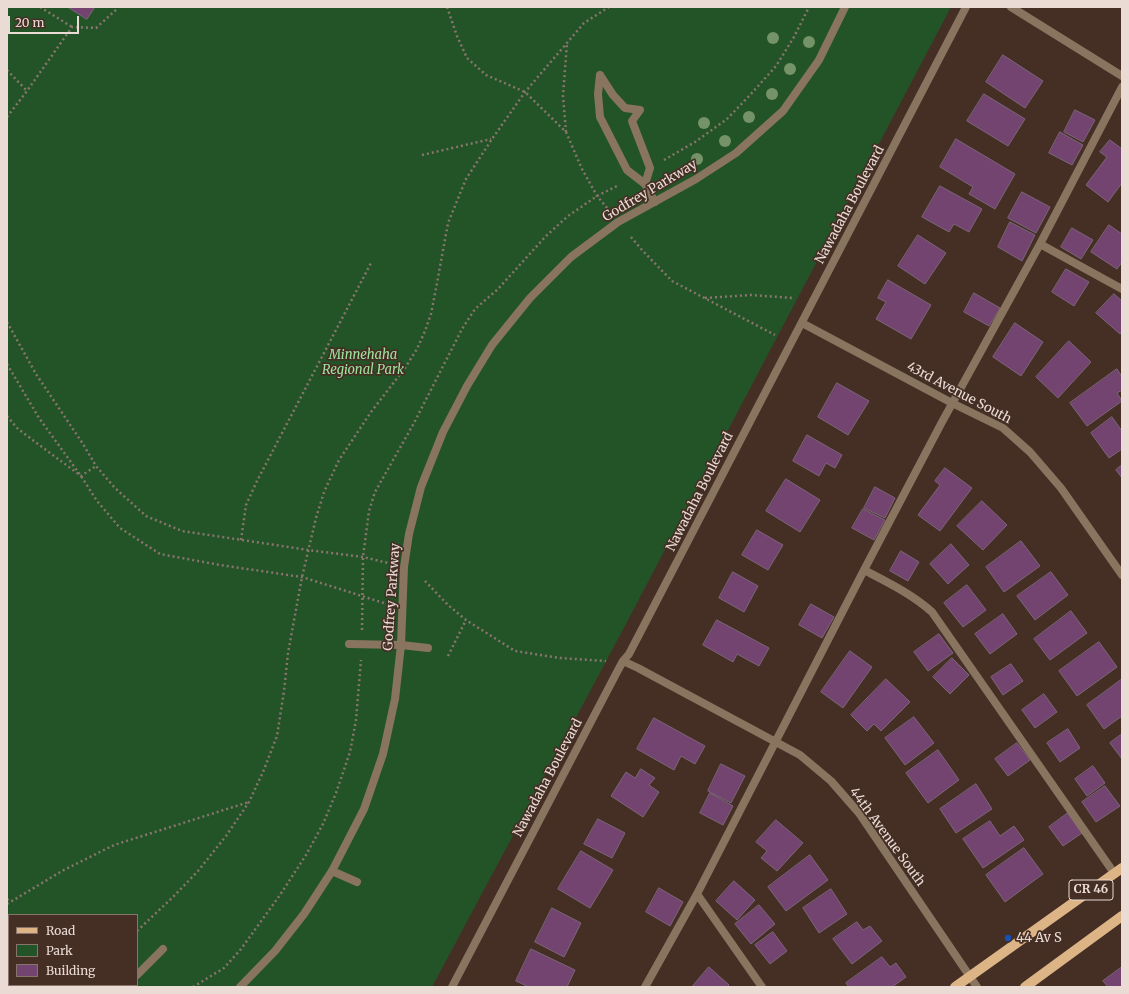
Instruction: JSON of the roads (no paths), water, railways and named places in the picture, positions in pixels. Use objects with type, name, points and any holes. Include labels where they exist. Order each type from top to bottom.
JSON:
[{"type":"main road","name":"CR 46","points":[[955,987],[1118,871]]},
{"type":"main road","name":"CR 46","points":[[1025,987],[1122,916]]},
{"type":"street","name":"Godfrey Parkway","points":[[240,987],[275,951],[304,914],[332,871],[364,809],[383,754],[395,700],[401,645],[404,567],[409,534],[421,487],[443,432],[467,386],[492,345],[530,298],[571,258],[618,222],[655,202],[736,153],[783,111],[819,60],[845,7]]},
{"type":"street","name":"Nawadaha Boulevard","points":[[452,987],[623,661],[629,654],[966,7]]},
{"type":"street","points":[[1011,7],[1122,76]]},
{"type":"street","points":[[645,184],[650,168],[632,121],[640,110],[625,108],[613,95],[600,75],[598,94],[600,117],[627,170],[645,184],[655,202]]},
{"type":"street","points":[[645,987],[697,894],[864,570],[952,403],[1040,244],[1122,87]]},
{"type":"street","points":[[1040,244],[1122,288]]},
{"type":"street","name":"43rd Avenue South","points":[[802,323],[952,403],[1003,428],[1030,452],[1061,488],[1122,575]]},
{"type":"street","points":[[864,570],[921,602],[932,612],[1118,871]]},
{"type":"street","points":[[349,644],[401,645],[428,648]]},
{"type":"street","name":"44th Avenue South","points":[[623,661],[800,754],[832,781],[859,813],[977,987]]},
{"type":"street","points":[[332,871],[357,882]]},
{"type":"street","points":[[697,894],[762,987]]},
{"type":"street","points":[[138,974],[163,949]]},
{"type":"place","name":"44 Av S","points":[[1008,938]]},
{"type":"park label","name":"Minnehaha Regional Park","points":[[363,362]]}]
